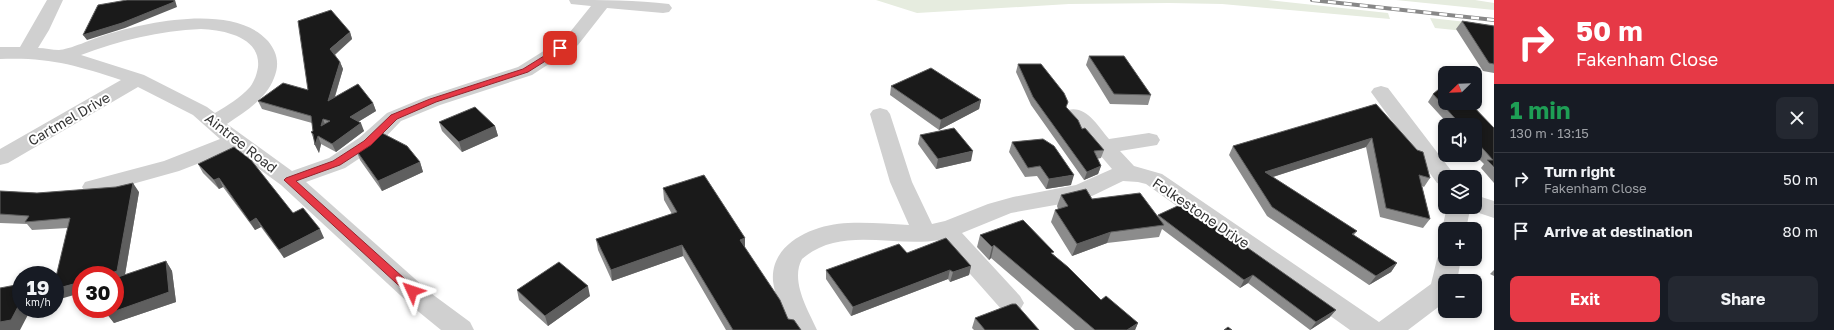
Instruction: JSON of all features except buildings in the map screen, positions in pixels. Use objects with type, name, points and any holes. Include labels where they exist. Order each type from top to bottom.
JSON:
[{"type":"street","points":[[26,52],[40,30],[54,0]]},
{"type":"street","points":[[577,0],[663,8]]},
{"type":"street","points":[[289,180],[337,163],[368,143],[394,117],[433,101],[525,70],[572,41],[603,2]]},
{"type":"street","points":[[62,56],[113,37],[164,26],[202,24],[238,30],[257,39],[266,51],[269,63],[265,76],[256,92],[214,124]]},
{"type":"street","name":"Aintree Road","points":[[0,53],[26,52],[62,56],[87,62],[137,79],[200,111],[214,124],[289,180],[423,301],[460,330]]},
{"type":"street","name":"Cartmel Drive","points":[[0,158],[137,79]]},
{"type":"street","points":[[1381,92],[1439,170]]},
{"type":"street","points":[[880,114],[901,182],[935,231],[1011,303]]},
{"type":"street","points":[[1075,114],[1127,172]]},
{"type":"street","points":[[93,187],[171,166],[235,140]]},
{"type":"street","points":[[1104,146],[1149,140]]},
{"type":"street","points":[[803,330],[787,285],[785,267],[793,253],[806,244],[833,233],[861,231],[935,231],[1005,206],[1030,199],[1072,194],[1090,188],[1117,174],[1127,172]]},
{"type":"street","name":"Folkestone Drive","points":[[1127,172],[1136,172],[1154,179],[1370,330]]},
{"type":"street","points":[[1482,206],[1494,210]]},
{"type":"street","points":[[1389,330],[1443,289],[1448,266]]},
{"type":"shaded area","points":[[876,0],[1268,0],[1388,13],[1390,19],[1222,4],[1169,3],[1069,4],[917,13]]},
{"type":"shaded area","points":[[1396,0],[1475,0],[1494,3],[1494,10]]},
{"type":"shaded area","points":[[1430,18],[1494,25],[1494,34],[1435,28]]},
{"type":"railway","points":[[1312,0],[1494,20]]},
{"type":"route","points":[[412,291],[289,180],[337,163],[368,143],[394,117],[433,101],[525,70],[560,48]]}]
